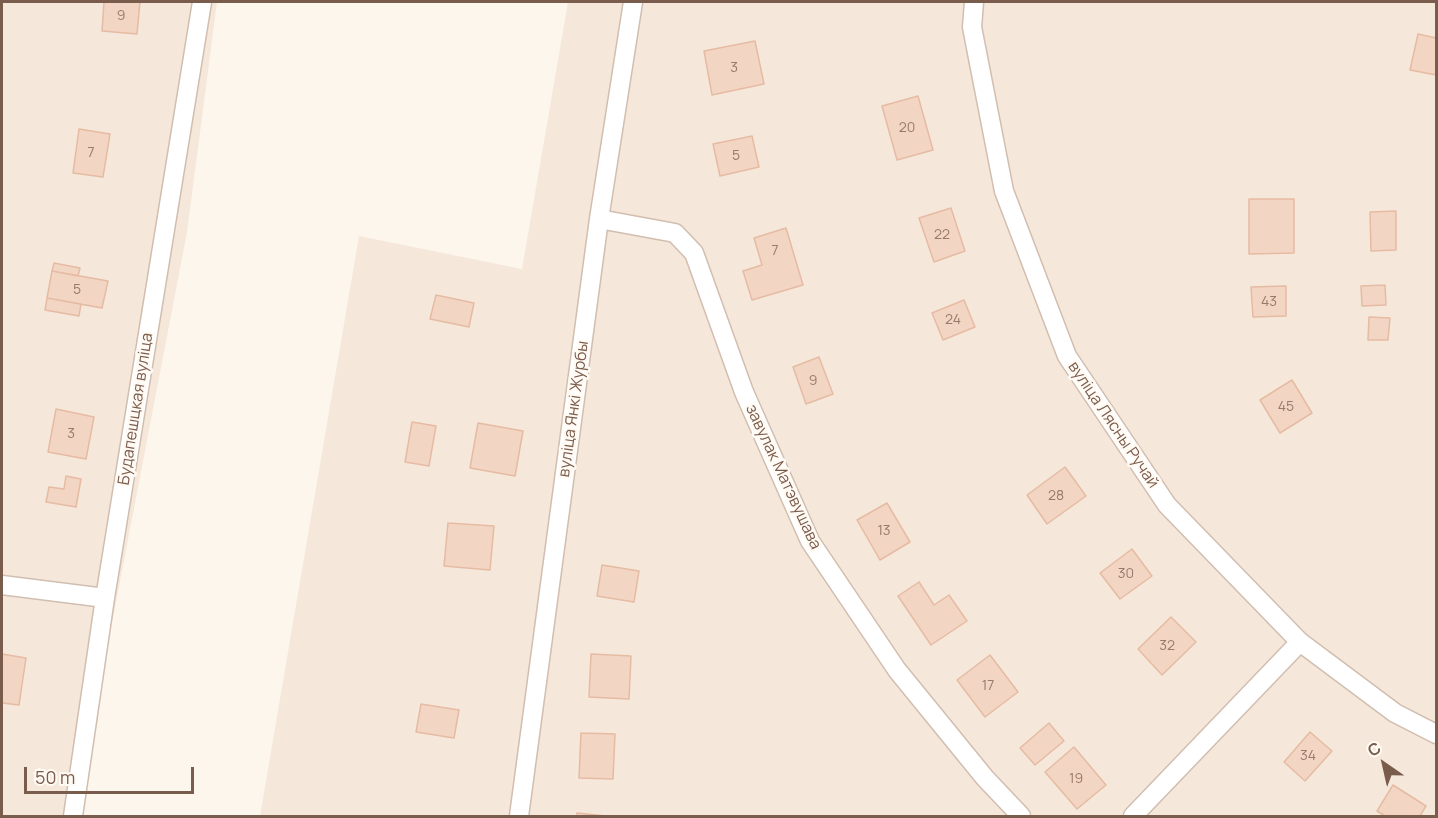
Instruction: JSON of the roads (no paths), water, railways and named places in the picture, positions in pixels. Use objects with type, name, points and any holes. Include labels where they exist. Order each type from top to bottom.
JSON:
[{"type":"street","name":"Будапешцкая вуліца","points":[[73,816],[105,598],[202,2]]},
{"type":"street","name":"вуліца Янкі Журбы","points":[[519,816],[599,219],[633,2]]},
{"type":"street","name":"вуліца Лясны Ручай","points":[[974,2],[972,27],[1004,191],[1066,356],[1167,505],[1300,642],[1395,713],[1437,734]]},
{"type":"street","name":"завулак Матэвушава","points":[[599,219],[675,233],[694,253],[744,392],[810,541],[897,670],[985,778],[1021,816]]},
{"type":"street","points":[[2,585],[105,598]]},
{"type":"street","points":[[1132,816],[1300,642]]}]
